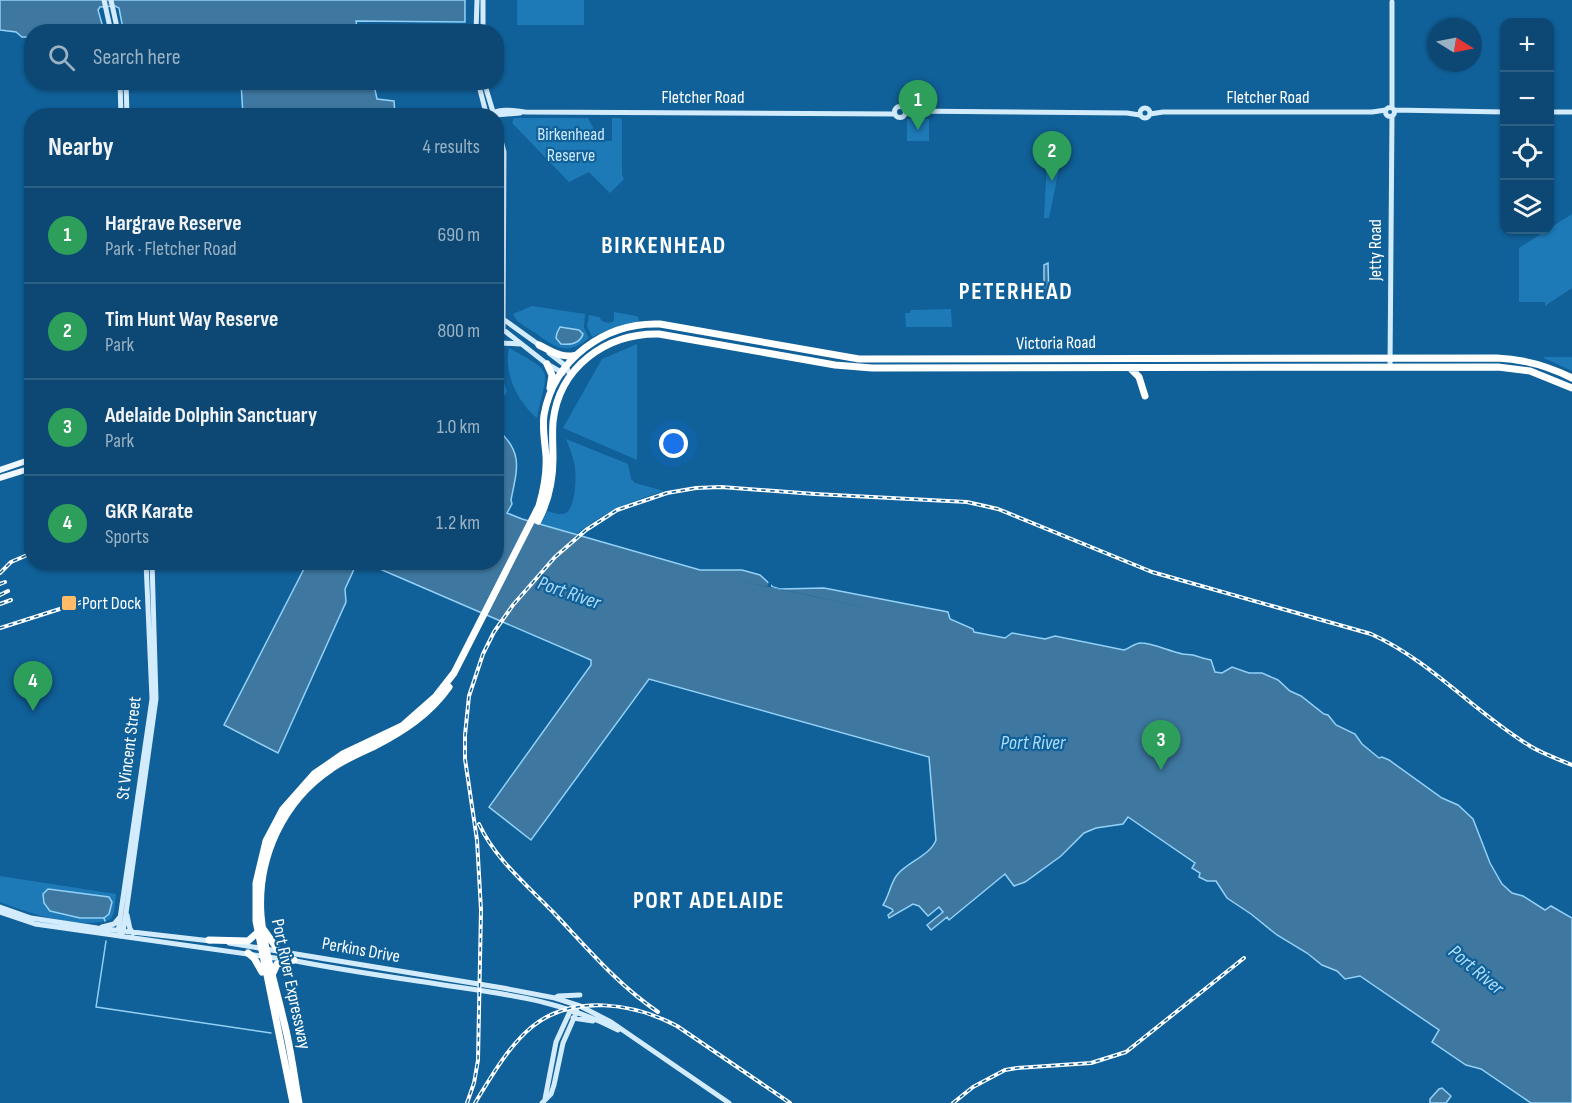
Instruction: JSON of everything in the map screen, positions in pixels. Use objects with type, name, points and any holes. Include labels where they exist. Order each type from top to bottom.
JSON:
[{"type":"highway","name":"Victoria Road","points":[[562,372],[589,343],[608,333],[631,326],[651,324],[676,326],[847,358],[1508,358],[1543,365],[1572,378]]},
{"type":"highway","points":[[570,375],[588,356],[601,348],[621,339],[643,334],[659,334],[835,365],[872,368],[871,359]]},
{"type":"highway","points":[[540,345],[562,356],[576,355]]},
{"type":"highway","points":[[543,425],[542,414],[552,380],[552,372],[547,364]]},
{"type":"highway","name":"Victoria Road","points":[[872,368],[1514,368],[1530,371],[1572,388]]},
{"type":"highway","points":[[1129,368],[1139,377],[1145,396]]},
{"type":"highway","name":"Port River Expressway","points":[[292,1103],[260,931],[265,864],[273,840],[287,813],[299,797],[329,770],[403,731],[423,716],[449,688],[541,515],[546,467],[543,425],[548,401],[562,372]]},
{"type":"highway","name":"Port River Expressway","points":[[544,498],[553,468],[553,420],[561,391],[570,375]]},
{"type":"highway","points":[[209,940],[248,941],[260,931],[278,950]]},
{"type":"highway","name":"Port River Expressway","points":[[264,952],[273,976],[290,1046],[299,1103]]},
{"type":"highway","points":[[248,953],[261,969],[268,997],[272,1003]]},
{"type":"highway","points":[[273,976],[277,964],[295,961]]},
{"type":"main road","points":[[0,478],[5,471],[24,463]]},
{"type":"main road","points":[[5,471],[24,469]]},
{"type":"street","points":[[104,0],[109,24]]},
{"type":"street","points":[[111,0],[116,24]]},
{"type":"street","points":[[476,24],[477,0]]},
{"type":"street","points":[[483,0],[483,24]]},
{"type":"street","name":"Jetty Road","points":[[1390,1],[1390,368]]},
{"type":"street","points":[[120,90],[121,108]]},
{"type":"street","points":[[126,90],[127,108]]},
{"type":"street","points":[[481,90],[488,108]]},
{"type":"street","points":[[486,90],[489,108]]},
{"type":"street","name":"Fletcher Road","points":[[504,111],[895,112],[900,107],[905,113],[1140,113],[1145,118],[1149,112],[1500,112]]},
{"type":"street","name":"Fletcher Road","points":[[504,115],[525,112]]},
{"type":"street","points":[[1554,112],[1572,112]]},
{"type":"street","points":[[504,120],[512,115]]},
{"type":"street","points":[[504,158],[504,319],[540,345],[562,372]]},
{"type":"street","points":[[504,331],[547,364],[570,375]]},
{"type":"street","points":[[504,343],[521,344]]},
{"type":"street","name":"St Vincent Street","points":[[124,914],[152,699],[146,570]]},
{"type":"street","name":"St Vincent Street","points":[[120,933],[156,699],[152,570]]},
{"type":"street","name":"Perkins Drive","points":[[0,907],[31,918],[120,933],[209,940],[335,969],[520,996],[575,1008]]},
{"type":"street","name":"Perkins Drive","points":[[0,912],[31,923],[120,933],[248,953],[278,950],[336,962],[555,998],[575,1008]]},
{"type":"street","points":[[97,928],[114,924],[124,914],[133,933]]},
{"type":"street","points":[[555,998],[580,995]]},
{"type":"street","points":[[544,1101],[551,1094],[555,1085],[563,1043],[575,1008]]},
{"type":"street","points":[[575,1008],[639,1041]]},
{"type":"street","points":[[575,1008],[611,1022],[729,1103]]},
{"type":"street","points":[[544,1101],[556,1042],[575,1008]]},
{"type":"street","points":[[573,1018],[609,1025]]},
{"type":"green space","points":[[517,0],[584,0],[584,25],[517,25]]},
{"type":"green space","name":"Birkenhead Reserve","points":[[514,118],[588,118],[600,141],[612,141],[612,118],[620,118],[622,120],[622,175],[624,179],[610,193],[589,172],[569,182],[512,123]]},
{"type":"green space","points":[[907,119],[929,119],[929,141],[907,141]]},
{"type":"green space","points":[[1048,144],[1064,145],[1049,218],[1044,218]]},
{"type":"green space","points":[[1572,214],[1572,288],[1545,306],[1545,302],[1519,302],[1519,248],[1541,234],[1554,234],[1554,226]]},
{"type":"green space","points":[[532,306],[585,314],[584,328],[589,338],[574,347],[555,346],[522,324],[513,314]]},
{"type":"green space","points":[[951,309],[952,327],[906,327],[905,313],[910,313],[911,310]]},
{"type":"green space","points":[[614,312],[636,316],[639,321],[592,337],[587,326],[589,315],[599,317],[608,323],[614,321]]},
{"type":"green space","points":[[637,344],[637,460],[563,428],[602,359]]},
{"type":"green space","points":[[509,348],[535,363],[545,374],[537,418],[523,404],[510,377]]},
{"type":"green space","points":[[1572,357],[1572,371],[1544,358]]},
{"type":"green space","points":[[566,439],[628,464],[631,479],[635,483],[664,491],[618,508],[597,519],[577,534],[541,524],[547,511],[564,514],[572,504],[575,467]]},
{"type":"green space","points":[[0,876],[116,894],[114,913],[111,919],[86,923],[71,922],[25,911],[0,902]]},
{"type":"water","points":[[0,0],[465,0],[465,22],[122,24],[119,8],[115,6],[100,7],[98,10],[102,24],[24,24],[24,37],[16,32],[0,30]]},
{"type":"water","points":[[241,90],[375,90],[377,99],[394,101],[394,108],[243,108]]},
{"type":"water","points":[[1048,263],[1049,298],[1044,298],[1044,265]]},
{"type":"water","points":[[560,327],[579,330],[583,334],[580,340],[574,343],[561,344],[556,338]]},
{"type":"water","name":"Port River","points":[[504,436],[515,454],[516,462],[512,504],[507,513],[522,519],[700,570],[742,570],[760,575],[773,587],[780,589],[824,588],[948,612],[950,619],[973,629],[974,632],[1005,638],[1012,633],[1045,639],[1055,636],[1124,650],[1137,643],[1147,644],[1211,660],[1215,672],[1222,673],[1232,667],[1249,673],[1262,673],[1278,680],[1290,691],[1328,715],[1336,725],[1355,734],[1362,744],[1379,758],[1389,760],[1442,798],[1458,805],[1473,819],[1490,863],[1502,884],[1512,893],[1523,896],[1545,910],[1551,906],[1572,918],[1572,1103],[1531,1103],[1481,1069],[1466,1065],[1432,1042],[1439,1030],[1360,976],[1345,979],[1337,971],[1322,965],[1277,935],[1227,898],[1216,881],[1207,881],[1199,877],[1200,873],[1192,868],[1195,863],[1128,817],[1123,824],[1096,828],[1084,833],[1061,856],[1025,882],[1014,886],[1005,874],[949,920],[947,917],[931,930],[927,925],[943,912],[939,907],[928,916],[919,906],[913,904],[889,918],[888,915],[893,911],[883,905],[895,878],[901,870],[929,850],[936,840],[929,757],[649,679],[531,840],[489,807],[591,665],[591,660],[382,570],[504,570]]},
{"type":"water","points":[[303,570],[354,570],[345,589],[346,602],[278,753],[224,725]]},
{"type":"water","points":[[48,889],[109,897],[112,902],[109,914],[104,918],[80,918],[50,911],[44,903],[43,894]]},
{"type":"water","points":[[1442,1088],[1451,1096],[1446,1103],[1430,1103],[1430,1099]]},
{"type":"pier","points":[[769,581],[771,587],[881,611],[767,587]]},
{"type":"waterway","points":[[106,941],[96,1007],[271,1033]]},
{"type":"railway","points":[[467,1103],[474,1083],[478,1060],[481,910],[477,840],[465,759],[469,696],[483,654],[494,632],[513,605],[555,557],[586,530],[617,510],[667,493],[721,487],[967,502],[998,509],[1152,572],[1371,634],[1393,645],[1433,672],[1510,733],[1545,754],[1572,765]]},
{"type":"railway","points":[[0,573],[11,562],[24,556]]},
{"type":"railway","points":[[0,584],[5,582]]},
{"type":"railway","points":[[0,595],[8,591]]},
{"type":"railway","points":[[0,604],[11,600]]},
{"type":"railway","points":[[0,628],[88,600]]},
{"type":"railway","points":[[479,824],[494,849],[512,871],[616,978],[658,1012]]},
{"type":"railway","points":[[953,1103],[973,1087],[1005,1070],[1091,1063],[1126,1052],[1244,958]]},
{"type":"railway","points":[[475,1103],[508,1052],[533,1026],[566,1009],[604,1005],[642,1012],[677,1026],[790,1103]]},
{"type":"place","name":"Hargrave Reserve","points":[[918,130]]},
{"type":"place","name":"Tim Hunt Way Reserve","points":[[1052,181]]},
{"type":"place","name":"Port Dock","points":[[69,603]]},
{"type":"place","name":"GKR Karate","points":[[33,711]]},
{"type":"place","name":"Adelaide Dolphin Sanctuary","points":[[1161,770]]},
{"type":"district","name":"BIRKENHEAD","points":[[664,245]]},
{"type":"district","name":"PETERHEAD","points":[[1016,291]]},
{"type":"district","name":"PORT ADELAIDE","points":[[709,900]]}]
